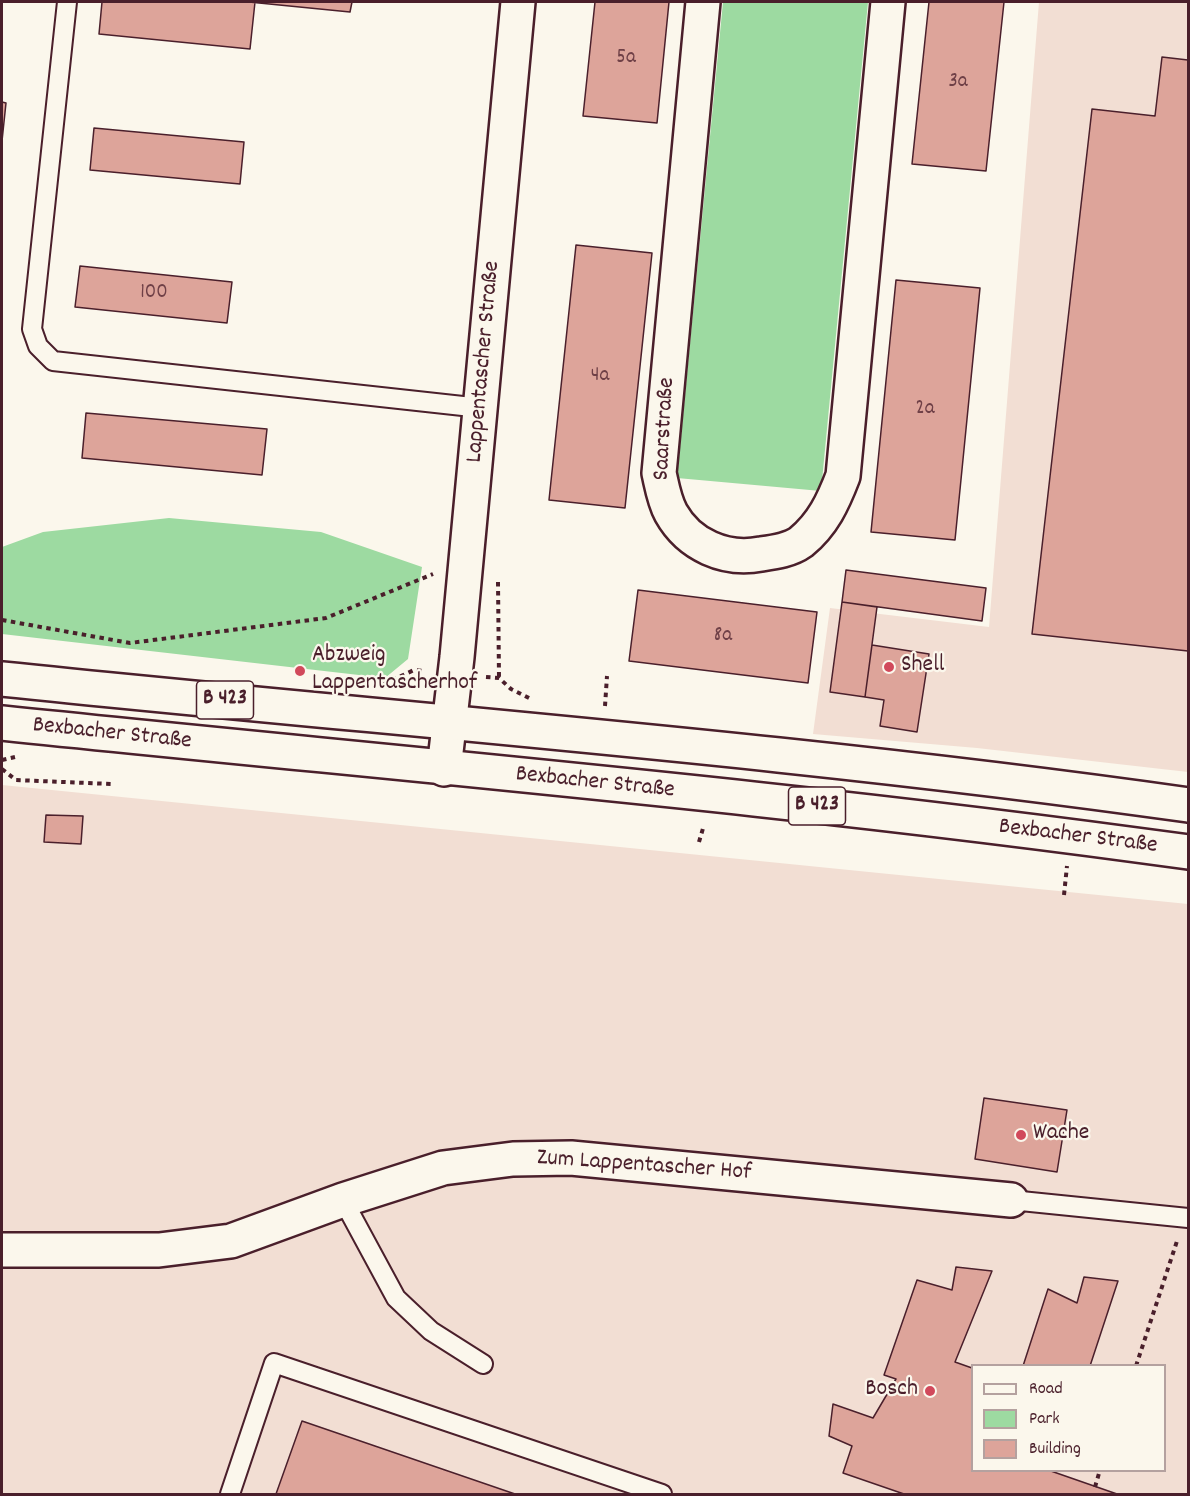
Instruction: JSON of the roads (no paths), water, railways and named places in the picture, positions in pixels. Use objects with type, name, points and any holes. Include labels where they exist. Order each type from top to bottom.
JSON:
[{"type":"street","name":"Lappentascher Straße","points":[[444,768],[457,657],[518,2]]},
{"type":"street","name":"Saarstraße","points":[[703,2],[659,473],[663,493],[671,512],[685,532],[707,548],[726,554],[753,556],[782,551],[799,543],[822,520],[834,501],[843,476],[888,2]]},
{"type":"street","name":"Bexbacher Straße","points":[[2,679],[781,755],[1094,791],[1188,805]]},
{"type":"street","name":"Bexbacher Straße","points":[[2,723],[761,800],[1188,852]]},
{"type":"street","name":"Zum Lappentascher Hof","points":[[2,1250],[159,1250],[231,1241],[343,1200],[443,1168],[513,1159],[572,1158],[1011,1200]]},
{"type":"lane","points":[[67,2],[32,329],[38,346],[53,361],[481,408]]},
{"type":"lane","points":[[343,1200],[396,1298],[431,1331],[483,1364]]},
{"type":"lane","points":[[1011,1200],[1187,1218]]},
{"type":"lane","points":[[230,1494],[274,1363],[662,1494]]},
{"type":"place","name":"Shell","points":[[889,667]]},
{"type":"place","name":"Abzweig Lappentascherhof","points":[[300,671]]},
{"type":"place","name":"Wache","points":[[1021,1135]]},
{"type":"place","name":"Bosch","points":[[930,1391]]}]
